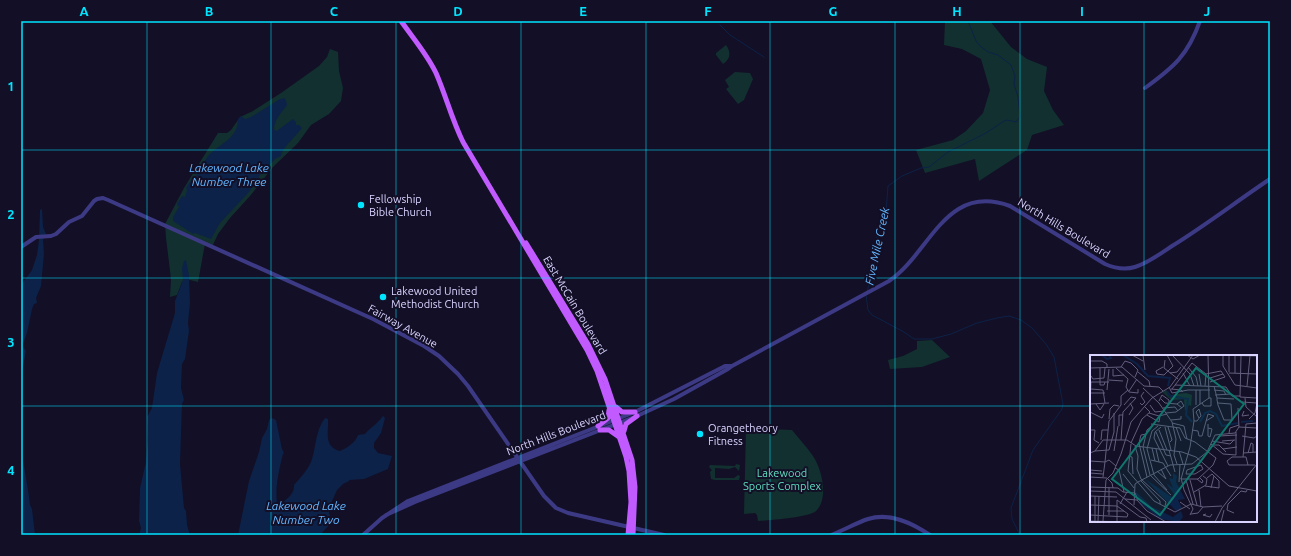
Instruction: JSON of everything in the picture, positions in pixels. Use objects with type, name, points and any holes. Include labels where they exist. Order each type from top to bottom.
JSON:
[{"type":"main road","name":"East McCain Boulevard","points":[[401,21],[437,74],[461,139],[587,350],[597,371],[623,439],[629,471],[631,528],[633,535]]},
{"type":"main road","points":[[599,428],[608,418],[610,405],[622,412],[636,414]]},
{"type":"main road","points":[[623,439],[625,425],[636,414]]},
{"type":"main road","points":[[599,428],[609,430],[623,439]]},
{"type":"main road","name":"East McCain Boulevard","points":[[628,535],[631,528]]},
{"type":"street","points":[[1145,88],[1171,69],[1179,61],[1190,45],[1200,21]]},
{"type":"street","name":"North Hills Boulevard","points":[[362,535],[386,515],[408,501],[519,460],[674,399],[889,281],[901,272],[944,220],[959,209],[974,203],[985,201],[1010,206],[1105,264],[1117,268],[1129,268],[1143,264],[1200,229],[1270,179]]},
{"type":"street","name":"Fairway Avenue","points":[[21,247],[38,236],[56,234],[69,222],[82,216],[88,211],[97,199],[105,199],[125,207],[373,319],[424,346],[445,361],[462,379],[548,501],[556,508],[568,513],[664,535]]},
{"type":"street","points":[[831,535],[868,519],[884,517],[901,520],[930,535]]},
{"type":"green space","points":[[945,21],[990,21],[1011,47],[1027,59],[1047,67],[1044,91],[1053,110],[1064,125],[1032,135],[1027,150],[979,181],[975,159],[925,173],[916,150],[953,140],[966,131],[983,113],[990,90],[981,59],[962,49],[944,45]]},
{"type":"green space","points":[[726,45],[729,50],[729,58],[723,64],[716,53]]},
{"type":"green space","points":[[330,49],[338,52],[339,71],[343,88],[341,101],[329,114],[311,125],[298,143],[273,167],[230,218],[218,234],[212,247],[205,244],[198,282],[190,280],[182,282],[177,295],[170,297],[171,279],[165,224],[184,188],[218,133],[227,133],[231,130],[240,117],[253,111],[281,93],[319,66],[327,57]]},
{"type":"green space","points":[[735,72],[750,73],[753,79],[744,100],[738,104],[726,89],[729,87],[725,80]]},
{"type":"green space","points":[[932,340],[950,357],[922,367],[890,369],[888,360],[903,356],[917,349],[917,341]]},
{"type":"green space","name":"Lakewood Sports Complex","points":[[746,428],[792,430],[811,453],[819,468],[823,484],[823,492],[820,506],[816,511],[797,517],[758,521],[755,513],[744,514]]},
{"type":"green space","points":[[736,464],[740,465],[739,471],[735,467],[729,469],[715,468],[715,478],[734,478],[738,475],[740,476],[739,480],[711,479],[710,472],[712,470],[709,467],[710,465],[735,466]]},
{"type":"water","name":"Lakewood Lake Number Three","points":[[284,98],[287,105],[277,119],[274,129],[276,131],[278,130],[293,119],[296,122],[296,125],[299,125],[302,128],[281,156],[275,159],[262,172],[249,192],[220,223],[211,239],[195,233],[193,234],[173,221],[173,217],[179,207],[177,204],[182,196],[185,197],[187,190],[186,188],[193,177],[195,178],[208,156],[232,136],[237,126],[238,119],[241,116],[245,119],[251,117]]},
{"type":"water","points":[[42,209],[43,227],[46,234],[43,240],[44,254],[41,286],[36,298],[37,303],[34,304],[32,309],[23,344],[26,351],[21,377],[21,285],[32,270],[37,255],[40,210]]},
{"type":"water","points":[[186,260],[189,276],[190,303],[188,323],[189,331],[185,359],[182,364],[181,388],[184,400],[182,404],[180,464],[184,508],[186,511],[187,525],[190,535],[139,535],[141,528],[139,521],[140,488],[146,462],[148,440],[147,417],[152,408],[157,373],[175,313],[175,301],[183,280],[182,268],[184,261]]},
{"type":"water","name":"Lakewood Lake Number Two","points":[[383,416],[385,418],[381,433],[374,443],[374,448],[378,453],[392,456],[388,469],[364,479],[349,480],[343,484],[337,490],[329,508],[329,513],[332,520],[331,523],[320,535],[238,535],[249,481],[269,420],[272,418],[276,420],[284,453],[277,484],[277,503],[280,504],[292,494],[294,485],[309,466],[318,432],[325,418],[328,419],[329,442],[331,446],[340,451],[351,444],[358,435],[365,434]]},
{"type":"water","points":[[21,454],[32,509],[35,535],[21,535]]},
{"type":"waterway","name":"Five Mile Creek","points":[[867,292],[876,257],[877,234],[886,213],[888,186],[902,176],[921,168],[929,167],[948,152],[986,133],[1004,121],[1007,120],[1016,122],[1020,117],[1018,97],[1014,84],[1015,76],[1011,65],[998,55],[988,52],[980,46],[976,41],[968,21]]},
{"type":"waterway","points":[[720,25],[730,35],[764,57]]},
{"type":"waterway","name":"Five Mile Creek","points":[[866,295],[868,310],[872,315],[914,339],[932,339],[951,334],[977,323],[1009,316],[1021,320],[1032,328],[1046,344],[1054,357],[1063,404],[1062,409],[1033,450],[1011,508],[1012,519],[1020,535]]},
{"type":"place","name":"Fellowship Bible Church","points":[[361,205]]},
{"type":"place","name":"Lakewood United Methodist Church","points":[[383,297]]},
{"type":"place","name":"Orangetheory Fitness","points":[[700,434]]}]
